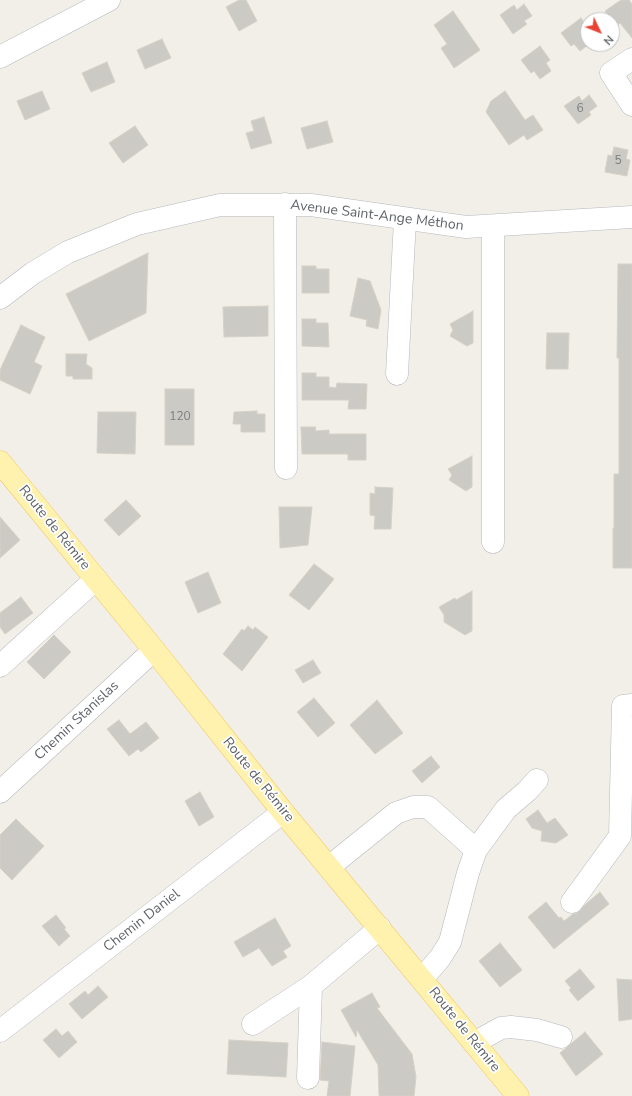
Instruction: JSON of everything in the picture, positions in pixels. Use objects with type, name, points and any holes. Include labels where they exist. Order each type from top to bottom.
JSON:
[{"type":"main road","name":"Route de Rémire","points":[[0,462],[284,812],[518,1096]]},
{"type":"street","points":[[0,57],[108,0]]},
{"type":"street","points":[[632,59],[611,73],[632,105]]},
{"type":"street","name":"Avenue Saint-Ange Méthon","points":[[0,298],[33,272],[68,252],[137,224],[220,204],[311,205],[466,227],[632,217]]},
{"type":"street","points":[[284,204],[286,468]]},
{"type":"street","points":[[397,374],[405,219]]},
{"type":"street","points":[[493,226],[493,542]]},
{"type":"street","points":[[0,666],[96,579]]},
{"type":"street","name":"Chemin Stanislas","points":[[0,792],[154,650]]},
{"type":"street","points":[[572,902],[620,836],[623,706],[632,705]]},
{"type":"street","points":[[422,979],[440,958],[450,942],[468,873],[476,850],[506,808],[527,791],[537,780]]},
{"type":"street","points":[[329,867],[396,814],[413,807],[428,807],[476,850]]},
{"type":"street","name":"Chemin Daniel","points":[[0,1030],[284,812]]},
{"type":"street","points":[[253,1024],[311,986],[380,928]]},
{"type":"street","points":[[308,1078],[311,986]]},
{"type":"street","points":[[474,1043],[501,1028],[511,1027],[538,1030],[561,1037]]},
{"type":"building","points":[[239,0],[246,0],[257,21],[239,31],[226,7]]},
{"type":"building","points":[[621,0],[629,0],[632,4],[632,38],[620,23],[620,12],[605,11]]},
{"type":"building","points":[[524,4],[532,16],[524,21],[527,24],[513,34],[500,15],[514,5],[517,10]]},
{"type":"building","points":[[453,11],[480,50],[454,68],[441,48],[447,44],[434,25]]},
{"type":"building","points":[[580,19],[580,51],[574,44],[571,46],[561,33]]},
{"type":"building","points":[[162,39],[171,58],[145,69],[137,50]]},
{"type":"building","points":[[540,46],[550,60],[546,63],[551,71],[540,79],[534,71],[531,73],[521,60]]},
{"type":"building","points":[[107,62],[115,82],[91,92],[82,73]]},
{"type":"building","points":[[42,91],[50,109],[25,120],[17,101]]},
{"type":"building","points":[[505,91],[525,120],[533,115],[543,130],[527,140],[524,135],[509,145],[486,112],[491,101]]},
{"type":"building","points":[[589,95],[597,106],[589,112],[591,115],[578,124],[564,106],[579,96],[582,101]]},
{"type":"building","points":[[264,117],[272,143],[251,149],[246,133],[254,131],[251,121]]},
{"type":"building","points":[[327,121],[333,142],[307,149],[301,128]]},
{"type":"building","points":[[135,126],[148,145],[123,163],[109,143]]},
{"type":"building","points":[[614,147],[628,150],[626,159],[630,160],[627,176],[605,172],[608,155],[612,156]]},
{"type":"building","points":[[148,253],[146,313],[89,341],[66,294]]},
{"type":"building","points":[[618,264],[632,264],[632,568],[613,568],[614,474],[619,474],[619,358],[617,358]]},
{"type":"building","points":[[302,266],[316,266],[316,269],[329,269],[329,293],[302,293]]},
{"type":"building","points":[[358,278],[370,281],[381,310],[378,329],[366,326],[367,320],[350,316]]},
{"type":"building","points":[[268,306],[268,336],[224,337],[223,307]]},
{"type":"building","points":[[473,311],[473,343],[467,346],[450,336],[453,330],[450,324]]},
{"type":"building","points":[[302,319],[316,319],[316,323],[328,323],[329,347],[302,346]]},
{"type":"building","points":[[21,325],[45,337],[34,362],[42,366],[30,394],[0,380],[0,370]]},
{"type":"building","points":[[547,333],[569,333],[568,369],[546,369]]},
{"type":"building","points":[[66,354],[87,354],[86,364],[92,368],[92,379],[73,379],[73,376],[66,376]]},
{"type":"building","points":[[302,373],[316,373],[316,377],[329,377],[329,387],[336,388],[337,383],[367,384],[366,409],[348,409],[349,400],[302,400]]},
{"type":"building","points":[[165,389],[194,389],[194,445],[165,445]]},
{"type":"building","points":[[257,411],[257,414],[265,414],[265,432],[241,432],[241,424],[233,424],[234,412]]},
{"type":"building","points":[[98,412],[136,412],[135,454],[97,453]]},
{"type":"building","points":[[301,427],[316,427],[315,431],[329,430],[329,434],[366,434],[366,460],[348,460],[348,454],[302,454]]},
{"type":"building","points":[[472,456],[472,487],[466,491],[449,480],[452,475],[448,469]]},
{"type":"building","points":[[375,487],[393,488],[391,529],[374,529],[375,516],[370,515],[370,493],[375,494]]},
{"type":"building","points":[[126,500],[141,516],[119,536],[104,520]]},
{"type":"building","points":[[279,507],[312,507],[308,545],[280,548]]},
{"type":"building","points":[[0,517],[20,540],[0,558]]},
{"type":"building","points":[[314,564],[334,579],[309,610],[289,595]]},
{"type":"building","points":[[208,572],[221,603],[198,613],[185,582]]},
{"type":"building","points":[[472,591],[472,631],[465,635],[444,622],[444,615],[439,607]]},
{"type":"building","points":[[21,597],[33,613],[5,634],[0,627],[0,613]]},
{"type":"building","points":[[248,626],[253,630],[255,627],[268,637],[242,671],[223,654],[242,629],[244,631]]},
{"type":"building","points":[[54,635],[71,652],[44,679],[27,662]]},
{"type":"building","points":[[313,660],[321,673],[303,683],[295,670]]},
{"type":"building","points":[[314,698],[335,723],[318,737],[297,712]]},
{"type":"building","points":[[377,700],[403,733],[375,754],[350,725]]},
{"type":"building","points":[[119,720],[130,734],[146,722],[159,738],[141,752],[138,749],[129,756],[107,729]]},
{"type":"building","points":[[431,756],[440,767],[422,783],[412,771]]},
{"type":"building","points":[[200,792],[214,817],[199,826],[185,801]]},
{"type":"building","points":[[538,810],[547,823],[555,818],[568,835],[556,843],[541,841],[542,831],[532,828],[526,819]]},
{"type":"building","points":[[16,819],[44,846],[12,880],[0,868],[0,835]]},
{"type":"building","points":[[600,892],[609,904],[554,949],[528,917],[546,902],[559,918],[561,917],[564,921],[573,914],[577,913]]},
{"type":"building","points":[[56,915],[70,936],[59,946],[42,926]]},
{"type":"building","points":[[275,918],[291,946],[283,951],[287,957],[272,966],[259,948],[243,957],[234,942]]},
{"type":"building","points":[[500,943],[522,970],[500,987],[479,961]]},
{"type":"building","points":[[580,969],[595,987],[578,1001],[569,990],[571,988],[565,981]]},
{"type":"building","points":[[617,979],[632,980],[632,1019],[619,1021]]},
{"type":"building","points":[[98,986],[108,997],[82,1019],[69,1004],[85,991],[88,995]]},
{"type":"building","points":[[372,993],[380,1007],[377,1008],[412,1054],[416,1077],[414,1096],[379,1096],[378,1065],[357,1030],[356,1037],[341,1010]]},
{"type":"building","points":[[56,1029],[62,1036],[68,1031],[77,1042],[59,1058],[43,1040]]},
{"type":"building","points":[[585,1032],[603,1054],[576,1076],[560,1053]]},
{"type":"building","points":[[229,1040],[288,1043],[286,1077],[227,1074]]},
{"type":"building","points":[[322,1042],[355,1046],[350,1096],[327,1096],[329,1081],[320,1080]]}]
